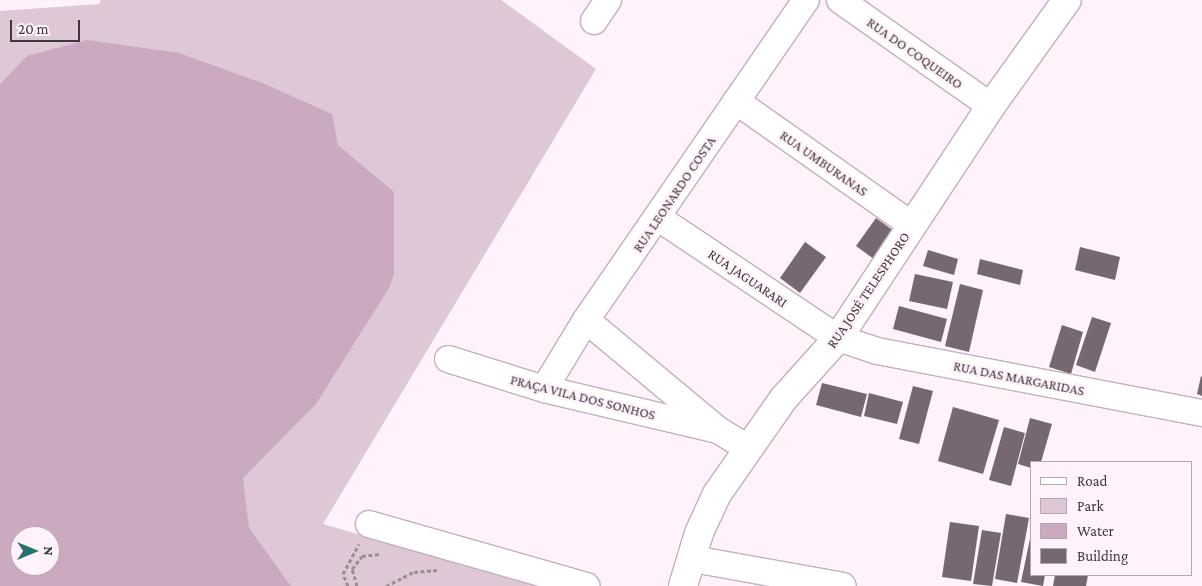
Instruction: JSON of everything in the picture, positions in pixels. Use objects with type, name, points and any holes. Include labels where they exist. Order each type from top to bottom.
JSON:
[{"type":"street","name":"RUA LEONARDO COSTA","points":[[544,389],[586,320],[806,0]]},
{"type":"street","name":"RUA DO COQUEIRO","points":[[840,0],[991,106]]},
{"type":"street","name":"RUA JOSÉ TELESPHORO","points":[[683,586],[693,559],[699,533],[717,494],[784,398],[838,338],[991,106],[1067,0]]},
{"type":"street","name":"RUA UMBURANAS","points":[[736,102],[912,225]]},
{"type":"street","name":"RUA JAGUARARI","points":[[657,218],[838,338]]},
{"type":"street","name":"PRAÇA VILA DOS SONHOS","points":[[586,320],[718,430],[748,448]]},
{"type":"street","name":"RUA DAS MARGARIDAS","points":[[838,338],[877,351],[1202,413]]},
{"type":"street","name":"PRAÇA VILA DOS SONHOS","points":[[448,359],[544,389],[718,430]]},
{"type":"street","points":[[369,524],[586,586]]},
{"type":"street","points":[[693,559],[841,586]]},
{"type":"path","points":[[348,586],[343,574],[369,524]]},
{"type":"path","points":[[357,586],[352,569],[362,556],[381,553]]},
{"type":"path","points":[[386,586],[414,572],[442,570],[426,565]]},
{"type":"green space","points":[[101,0],[501,0],[596,69],[323,524],[535,586],[0,586],[0,11],[99,4]]},
{"type":"water","points":[[87,40],[179,53],[265,84],[332,114],[338,145],[394,192],[394,274],[389,288],[316,404],[243,478],[249,528],[291,586],[0,586],[0,84],[27,56]]},
{"type":"building","points":[[876,218],[898,234],[878,262],[856,246]]},
{"type":"building","points":[[805,242],[826,257],[800,293],[780,278]]},
{"type":"building","points":[[1080,247],[1120,257],[1115,280],[1075,270]]},
{"type":"building","points":[[928,250],[958,259],[954,275],[923,266]]},
{"type":"building","points":[[980,259],[1023,270],[1020,285],[977,274]]},
{"type":"building","points":[[915,274],[953,282],[947,309],[909,301]]},
{"type":"building","points":[[960,284],[983,290],[969,352],[945,346]]},
{"type":"building","points":[[899,306],[947,319],[941,342],[893,329]]},
{"type":"building","points":[[1092,317],[1111,323],[1095,372],[1076,365]]},
{"type":"building","points":[[1062,325],[1083,332],[1071,374],[1049,367]]},
{"type":"building","points":[[1202,377],[1202,396],[1197,394]]},
{"type":"building","points":[[822,383],[867,394],[861,417],[816,405]]},
{"type":"building","points":[[913,386],[933,391],[919,444],[899,439]]},
{"type":"building","points":[[869,393],[903,402],[897,424],[864,416]]},
{"type":"building","points":[[953,407],[999,420],[983,474],[938,461]]},
{"type":"building","points":[[1030,418],[1052,424],[1041,461],[1030,461],[1030,468],[1018,464]]},
{"type":"building","points":[[1004,427],[1025,433],[1011,486],[989,480]]},
{"type":"building","points":[[1006,514],[1029,518],[1017,583],[995,579]]},
{"type":"building","points":[[950,522],[979,526],[971,581],[942,577]]},
{"type":"building","points":[[982,530],[1001,533],[992,586],[973,584]]},
{"type":"building","points":[[1030,539],[1030,576],[1045,576],[1043,586],[1021,582]]},
{"type":"building","points":[[1055,576],[1088,576],[1086,586],[1053,586]]}]
